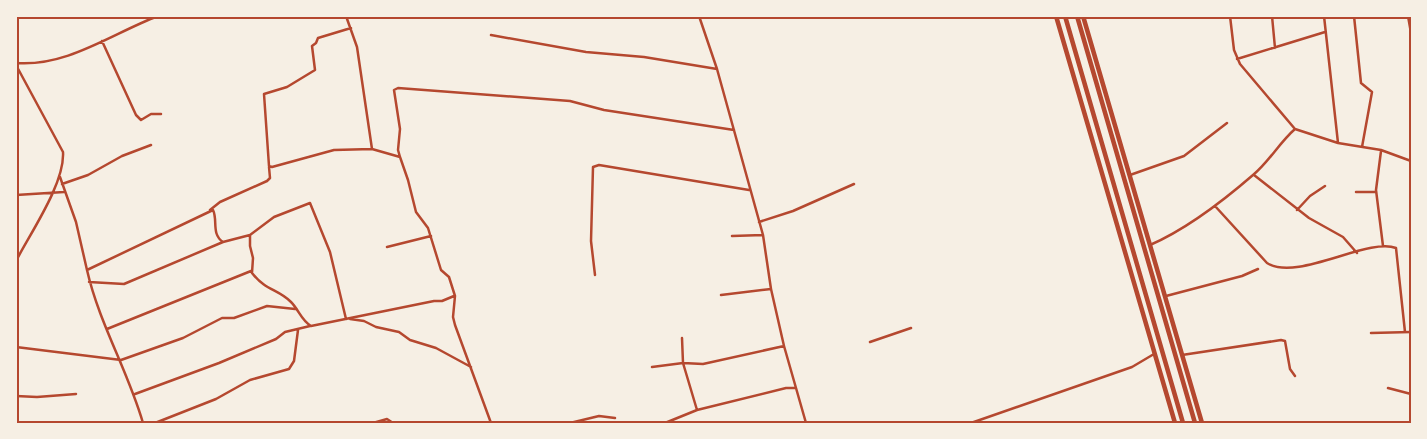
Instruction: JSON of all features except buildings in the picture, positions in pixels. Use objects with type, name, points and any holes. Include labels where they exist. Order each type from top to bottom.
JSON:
[{"type":"main road","points":[[1056,16],[1175,423]]},
{"type":"main road","points":[[1065,16],[1183,423]]},
{"type":"main road","points":[[1077,16],[1195,423]]},
{"type":"main road","points":[[1083,16],[1128,176],[1202,423]]},
{"type":"street","points":[[16,261],[60,177],[63,152],[16,64],[45,63],[102,41],[158,16]]},
{"type":"street","points":[[346,16],[357,47],[365,89],[369,142],[372,149]]},
{"type":"street","points":[[700,16],[763,235],[771,289],[784,346],[806,423]]},
{"type":"street","points":[[1230,16],[1237,59],[1295,129],[1338,143],[1381,150],[1411,160]]},
{"type":"street","points":[[1272,16],[1275,48]]},
{"type":"street","points":[[1324,16],[1338,143]]},
{"type":"street","points":[[1354,16],[1362,83],[1372,92],[1362,147]]},
{"type":"street","points":[[1408,16],[1411,33]]},
{"type":"street","points":[[87,270],[208,211],[220,202],[267,182],[270,178],[264,94],[287,88],[314,70],[312,46],[318,38],[351,28]]},
{"type":"street","points":[[1237,59],[1325,32]]},
{"type":"street","points":[[491,35],[586,52],[644,57],[717,70]]},
{"type":"street","points":[[102,41],[136,115],[141,120],[151,114],[161,114]]},
{"type":"street","points":[[491,423],[453,317],[455,296],[449,277],[441,270],[431,236],[412,203],[408,180],[398,150],[400,129],[394,90],[398,88],[570,101],[604,110],[734,130]]},
{"type":"street","points":[[1128,176],[1184,156],[1227,123]]},
{"type":"street","points":[[1150,245],[1214,206],[1254,175],[1279,143],[1295,129]]},
{"type":"street","points":[[62,184],[88,175],[122,156],[151,145]]},
{"type":"street","points":[[269,166],[334,150],[372,149],[400,158]]},
{"type":"street","points":[[392,154],[398,150]]},
{"type":"street","points":[[1381,150],[1376,192],[1383,246]]},
{"type":"street","points":[[595,275],[591,242],[593,166],[599,165],[749,190]]},
{"type":"street","points":[[1254,175],[1297,210],[1343,237],[1357,253]]},
{"type":"street","points":[[60,177],[76,222],[89,282],[135,394],[143,423]]},
{"type":"street","points":[[759,222],[793,211],[854,184]]},
{"type":"street","points":[[1297,210],[1310,196],[1325,186]]},
{"type":"street","points":[[16,195],[64,192]]},
{"type":"street","points":[[1356,192],[1376,192]]},
{"type":"street","points":[[89,282],[124,284],[223,242],[250,235],[274,217],[310,203],[330,252],[346,319]]},
{"type":"street","points":[[1214,206],[1267,263],[1276,267],[1284,268],[1383,246],[1396,248],[1405,332]]},
{"type":"street","points":[[208,211],[214,210],[215,212],[216,232],[223,242]]},
{"type":"street","points":[[250,235],[253,258],[251,271],[263,285],[284,296],[304,321],[311,326]]},
{"type":"street","points":[[732,236],[763,235]]},
{"type":"street","points":[[387,246],[431,236]]},
{"type":"street","points":[[1165,296],[1242,276],[1258,269]]},
{"type":"street","points":[[107,329],[251,271]]},
{"type":"street","points":[[721,294],[771,289]]},
{"type":"street","points":[[135,394],[276,340],[285,332],[434,301],[442,302],[455,296]]},
{"type":"street","points":[[16,347],[121,360],[184,338],[222,318],[234,318],[267,306],[296,310]]},
{"type":"street","points":[[346,319],[364,321],[376,327],[399,332],[410,340],[436,348],[471,367]]},
{"type":"street","points":[[870,342],[911,328]]},
{"type":"street","points":[[155,423],[216,399],[250,380],[289,369],[294,361],[298,330]]},
{"type":"street","points":[[1371,333],[1411,332]]},
{"type":"street","points":[[682,338],[683,363],[697,410]]},
{"type":"street","points":[[1182,355],[1281,340],[1285,341],[1290,369],[1295,376]]},
{"type":"street","points":[[652,367],[683,363],[703,364],[784,346]]},
{"type":"street","points":[[971,423],[1132,367],[1154,353]]},
{"type":"street","points":[[665,423],[697,410],[786,388],[796,388]]},
{"type":"street","points":[[1388,388],[1411,394]]},
{"type":"street","points":[[16,396],[37,397],[76,394]]},
{"type":"street","points":[[570,423],[599,416],[615,418]]},
{"type":"street","points":[[372,423],[387,419],[393,423]]}]
